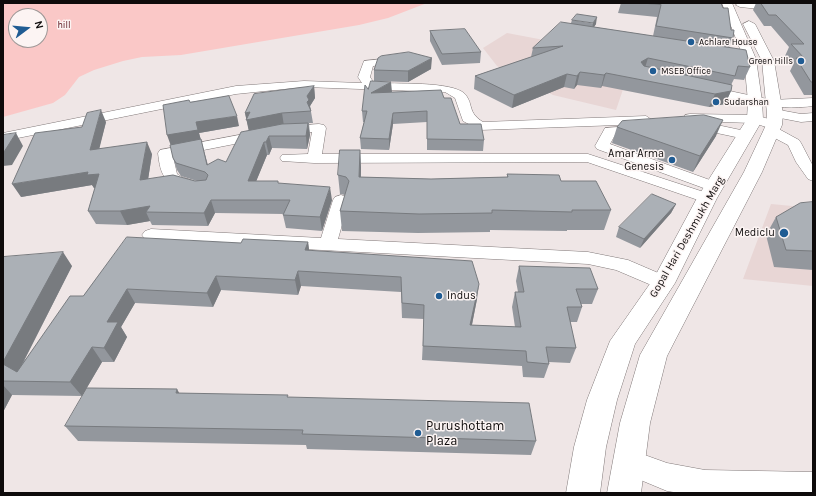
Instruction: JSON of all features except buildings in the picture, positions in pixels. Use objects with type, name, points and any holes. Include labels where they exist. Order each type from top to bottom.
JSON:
[{"type":"main road","points":[[730,4],[746,64],[766,115]]},
{"type":"main road","points":[[626,477],[636,414],[643,385],[654,356],[752,172],[766,115],[768,62],[730,4]]},
{"type":"main road","name":"Gopal Hari Deshmukh Marg","points":[[583,493],[590,447],[611,371],[623,341],[663,283],[711,193],[745,135],[766,115]]},
{"type":"street","points":[[730,4],[787,8]]},
{"type":"street","points":[[370,86],[364,77],[368,63],[413,58]]},
{"type":"street","points":[[3,137],[236,90],[304,84],[447,89],[460,96],[468,118],[480,126],[659,124],[610,131],[602,146],[711,193]]},
{"type":"street","points":[[696,87],[766,115],[794,143],[802,162],[813,176]]},
{"type":"street","points":[[766,115],[786,105],[813,102]]},
{"type":"street","points":[[745,135],[707,126],[679,123],[713,117],[766,115],[801,118],[813,117]]},
{"type":"street","points":[[202,189],[173,180],[168,175],[165,153],[284,130],[319,128],[314,159]]},
{"type":"street","points":[[287,158],[588,158],[711,193]]},
{"type":"street","points":[[328,244],[342,200]]},
{"type":"street","points":[[151,235],[588,258],[621,265],[663,283]]},
{"type":"street","points":[[626,477],[667,477],[705,484],[813,486]]},
{"type":"shaded area","points":[[507,33],[634,57],[616,110],[553,95],[497,66],[483,48]]},
{"type":"shaded area","points":[[771,204],[813,208],[813,286],[743,279]]},
{"type":"green space","name":"hill","points":[[3,3],[427,3],[388,18],[359,25],[181,55],[142,57],[123,61],[94,70],[79,77],[65,95],[53,103],[3,117]]},
{"type":"place","name":"Achlare House","points":[[691,42]]},
{"type":"place","name":"Green Hills","points":[[801,61]]},
{"type":"place","name":"MSEB Office","points":[[653,71]]},
{"type":"place","name":"Sudarshan","points":[[716,102]]},
{"type":"place","name":"Amar Arma Genesis","points":[[672,160]]},
{"type":"place","name":"Mediclu","points":[[784,233]]},
{"type":"place","name":"Indus","points":[[439,296]]},
{"type":"place","name":"Purushottam Plaza","points":[[418,433]]}]
